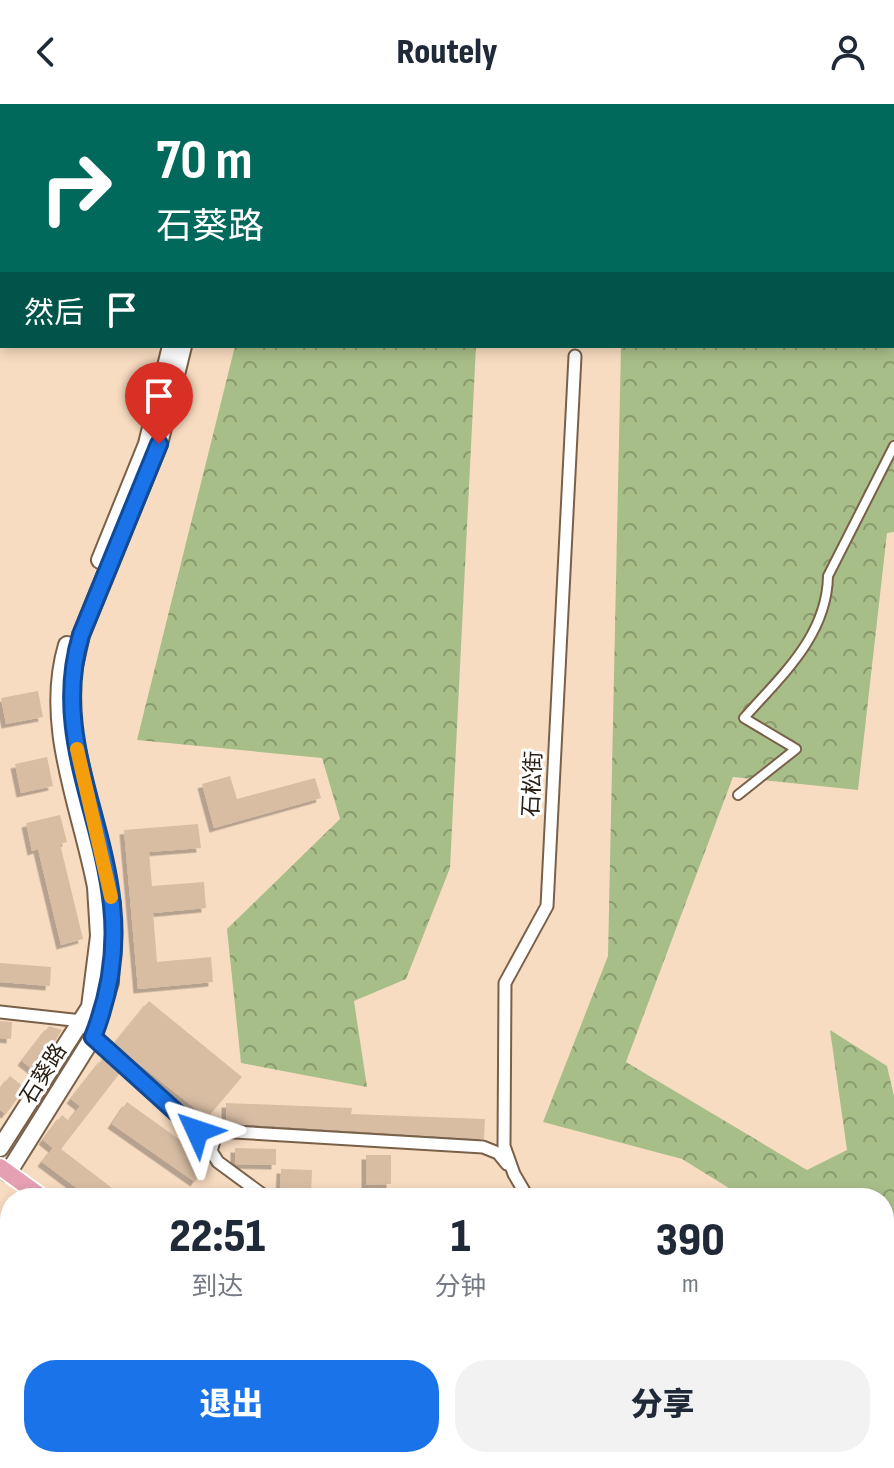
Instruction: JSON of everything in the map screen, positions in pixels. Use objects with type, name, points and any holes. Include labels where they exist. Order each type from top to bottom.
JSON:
[{"type":"main road","name":"石葵路","points":[[0,1148],[82,1021],[94,991],[99,909],[59,730],[59,679],[71,634],[147,444],[171,348]]},
{"type":"main road","name":"石葵路","points":[[4,1170],[93,1037],[110,982],[112,904],[72,728],[70,684],[81,635],[159,444],[183,348]]},
{"type":"main road","points":[[4,1170],[29,1188]]},
{"type":"street","name":"石松街","points":[[522,1188],[504,1146],[505,983],[547,906],[575,356]]},
{"type":"street","points":[[738,795],[796,749],[744,718],[809,644],[828,598],[828,576],[894,446]]},
{"type":"street","points":[[0,1012],[82,1021],[93,1037],[197,1131]]},
{"type":"street","points":[[253,1188],[218,1162],[211,1151],[217,1131],[483,1147],[498,1153],[514,1174]]},
{"type":"green space","points":[[235,348],[476,348],[450,868],[406,979],[354,1001],[367,1087],[241,1063],[227,929],[340,819],[322,758],[137,740]]},
{"type":"green space","points":[[621,348],[894,348],[894,532],[887,533],[858,790],[733,777],[626,1062],[807,1170],[847,1150],[830,1030],[887,1066],[894,1096],[894,1188],[729,1188],[682,1159],[543,1122],[608,956]]},
{"type":"building","points":[[38,691],[43,717],[6,724],[1,698]]},
{"type":"building","points":[[47,757],[53,786],[21,793],[15,764]]},
{"type":"building","points":[[230,776],[237,799],[315,778],[321,798],[214,828],[202,784]]},
{"type":"building","points":[[60,815],[67,842],[60,844],[83,939],[61,945],[38,849],[32,851],[26,823]]},
{"type":"building","points":[[198,824],[201,848],[149,852],[152,886],[204,882],[206,908],[153,913],[157,962],[211,957],[213,982],[138,989],[124,830]]},
{"type":"building","points":[[0,963],[51,967],[50,986],[0,982]]},
{"type":"building","points":[[149,1001],[242,1077],[207,1118],[114,1044]]},
{"type":"building","points":[[0,1021],[12,1022],[11,1039],[0,1038]]},
{"type":"building","points":[[49,1026],[62,1030],[36,1072],[22,1061]]},
{"type":"building","points":[[103,1058],[120,1073],[61,1149],[112,1188],[77,1188],[42,1162],[53,1148],[43,1140],[62,1115],[69,1121],[80,1106],[71,1099]]},
{"type":"building","points":[[10,1076],[25,1088],[6,1114],[0,1110],[0,1089]]},
{"type":"building","points":[[127,1102],[205,1158],[208,1163],[195,1182],[112,1124]]},
{"type":"building","points":[[226,1103],[352,1108],[351,1114],[485,1119],[484,1139],[226,1123]]},
{"type":"building","points":[[235,1148],[276,1149],[276,1165],[235,1164]]},
{"type":"building","points":[[366,1155],[391,1155],[391,1184],[366,1185]]},
{"type":"building","points":[[281,1169],[312,1170],[311,1188],[280,1188]]},
{"type":"slow traffic","points":[[77,749],[111,897]]},
{"type":"route","points":[[159,444],[81,635],[70,684],[70,707],[72,728],[112,904],[110,982],[93,1037],[197,1131]]}]
